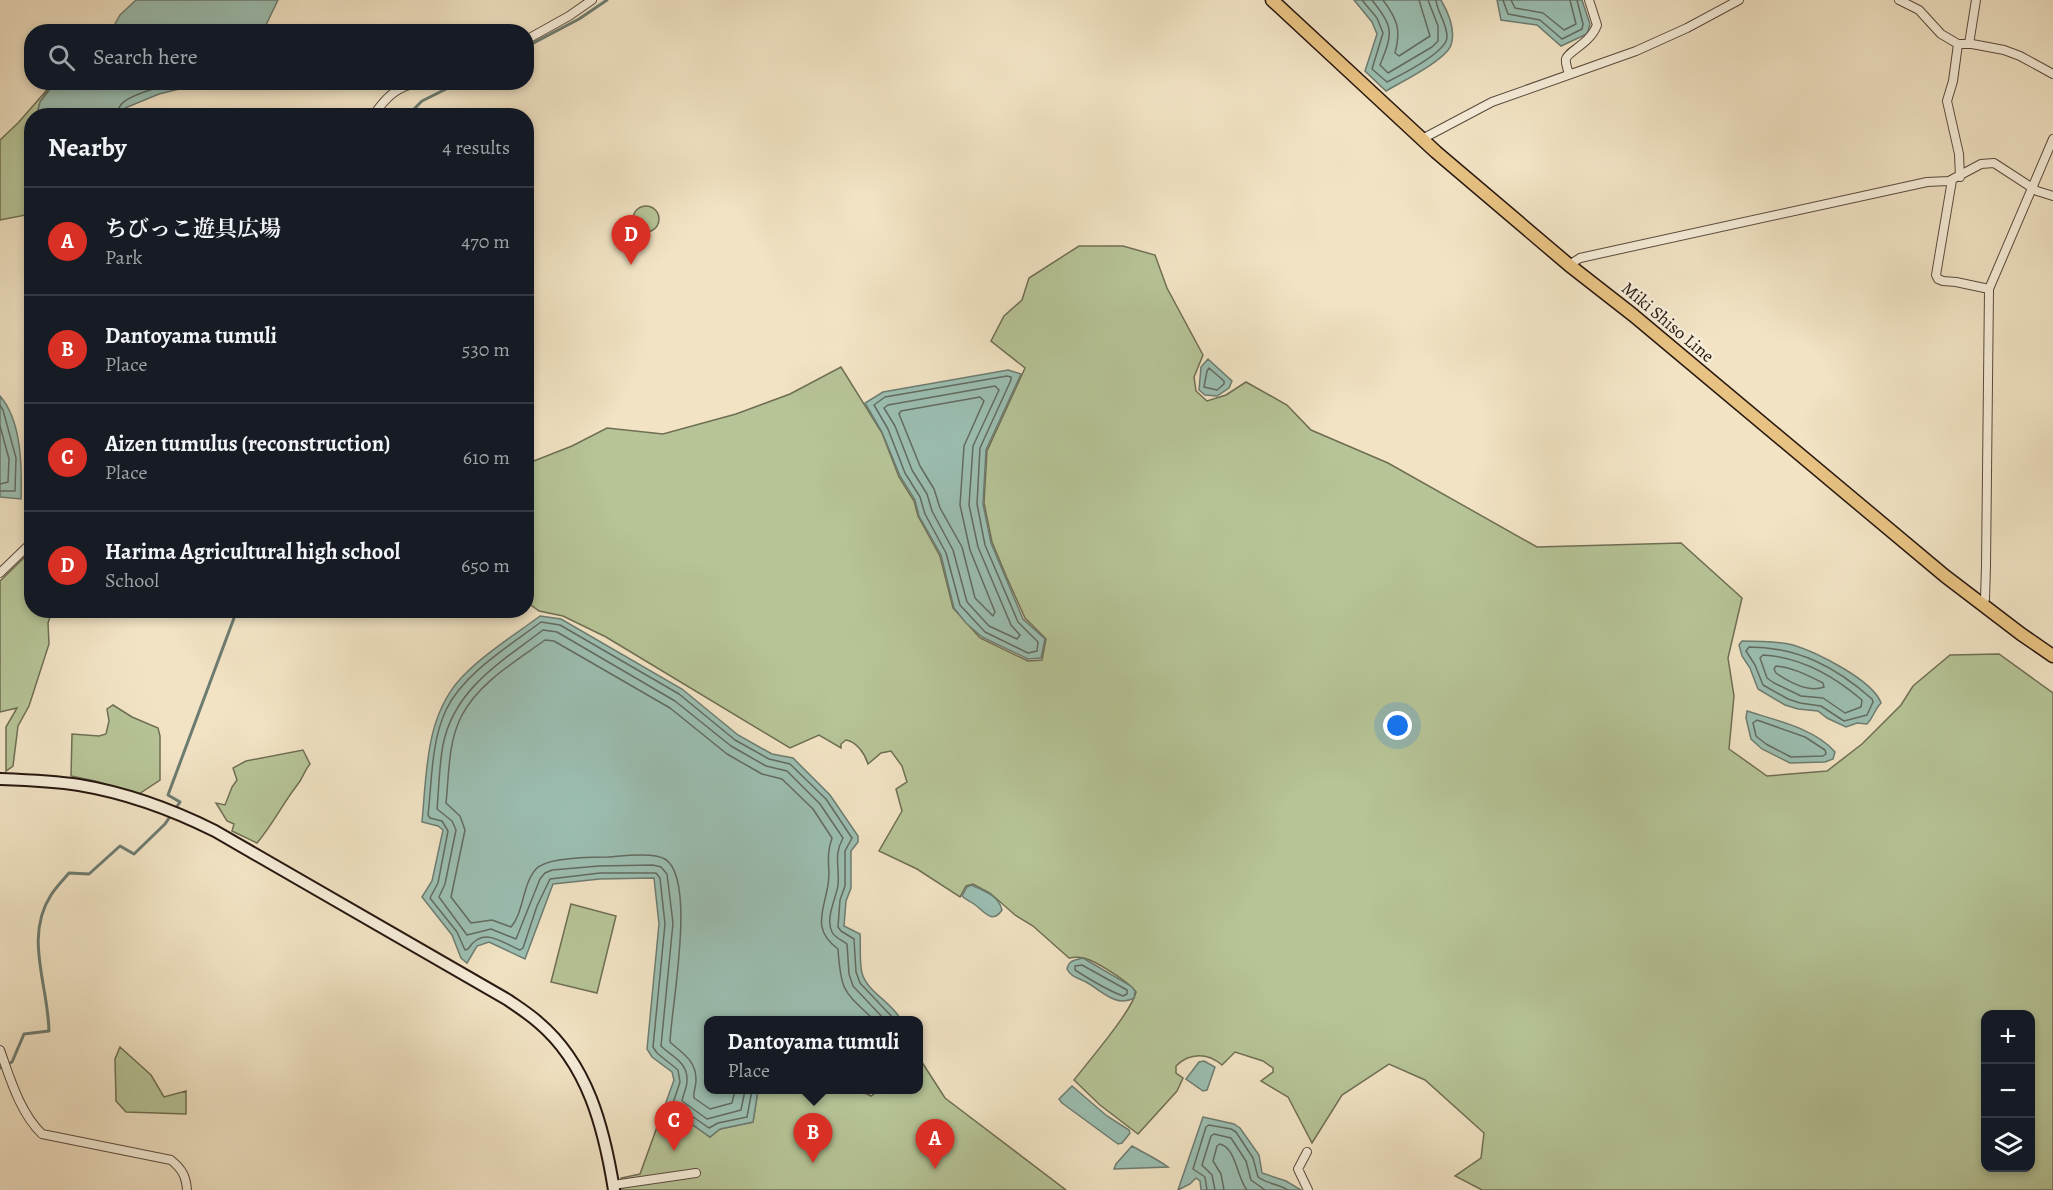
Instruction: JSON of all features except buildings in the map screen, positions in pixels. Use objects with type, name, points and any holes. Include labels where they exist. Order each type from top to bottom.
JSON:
[{"type":"main road","name":"Miki Shiso Line","points":[[1272,0],[1422,139],[1569,265],[1945,576],[2053,656]]},
{"type":"street","points":[[534,36],[592,0]]},
{"type":"street","points":[[1569,74],[1567,56],[1591,38],[1597,26],[1589,0]]},
{"type":"street","points":[[1422,139],[1492,102],[1636,51],[1687,28],[1739,0]]},
{"type":"street","points":[[1899,0],[1919,10],[1941,34],[1958,44],[2004,50],[2053,74]]},
{"type":"street","points":[[1914,8],[1919,0]]},
{"type":"street","points":[[1969,44],[1976,0]]},
{"type":"street","points":[[1958,44],[1953,81],[1947,101],[1959,154],[1936,275],[1943,281],[1989,289]]},
{"type":"street","points":[[379,108],[396,90]]},
{"type":"street","points":[[1981,604],[1984,599],[1986,566],[1989,289],[2053,139]]},
{"type":"street","points":[[1569,265],[1580,258],[1927,182],[1956,179],[1981,164],[1994,163],[2032,187],[2053,196]]},
{"type":"street","points":[[0,573],[24,550]]},
{"type":"street","points":[[0,779],[77,785],[127,796],[186,817],[214,831],[508,1000],[537,1021],[565,1051],[583,1080],[596,1108],[604,1136],[613,1187],[696,1173]]},
{"type":"street","points":[[0,1050],[29,1119],[42,1134],[171,1160],[181,1168],[186,1179],[187,1190]]},
{"type":"street","points":[[1307,1152],[1298,1169],[1308,1190]]},
{"type":"green space","points":[[47,90],[48,90],[39,108],[31,108]]},
{"type":"green space","points":[[24,116],[24,215],[0,220],[0,140]]},
{"type":"green space","points":[[646,206],[655,210],[659,219],[655,228],[646,232],[637,228],[633,219],[637,210]]},
{"type":"green space","points":[[1079,246],[1123,246],[1155,255],[1167,288],[1203,355],[1194,377],[1196,391],[1207,401],[1226,395],[1246,382],[1287,405],[1311,430],[1388,463],[1537,547],[1681,543],[1742,598],[1728,658],[1734,696],[1729,749],[1767,776],[1827,771],[1862,744],[1901,705],[1913,686],[1950,655],[1999,654],[2053,693],[2053,1190],[1482,1190],[1455,1176],[1481,1158],[1484,1133],[1425,1080],[1389,1064],[1342,1095],[1312,1143],[1288,1097],[1261,1081],[1273,1072],[1273,1068],[1263,1061],[1235,1052],[1222,1065],[1205,1056],[1193,1056],[1181,1061],[1176,1066],[1176,1073],[1183,1078],[1177,1091],[1138,1134],[1100,1105],[1074,1080],[1127,1011],[1136,992],[1120,978],[1096,963],[1084,958],[1069,958],[1033,926],[1015,915],[990,893],[973,884],[966,886],[960,897],[917,869],[879,851],[902,811],[896,789],[907,782],[902,766],[891,751],[881,753],[868,764],[863,753],[854,743],[846,740],[841,744],[841,748],[819,735],[790,748],[606,637],[563,616],[539,611],[534,607],[534,461],[572,446],[607,428],[663,434],[736,414],[790,394],[841,367],[882,433],[899,477],[914,501],[918,516],[940,556],[953,608],[980,638],[1028,661],[1042,660],[1046,639],[1025,618],[992,542],[984,503],[987,451],[1025,368],[991,341],[1004,316],[1022,300],[1029,278]]},
{"type":"green space","points":[[24,558],[24,618],[50,618],[49,644],[29,706],[18,726],[13,766],[6,771],[6,727],[17,708],[0,712],[0,581]]},
{"type":"green space","points":[[113,705],[132,717],[158,728],[160,780],[139,794],[71,776],[72,734],[99,736],[106,734],[109,721],[107,709]]},
{"type":"green space","points":[[303,750],[310,764],[257,843],[232,831],[234,824],[227,821],[216,803],[225,805],[237,780],[233,768],[246,761]]},
{"type":"green space","points":[[571,904],[616,916],[597,993],[551,982]]},
{"type":"green space","points":[[120,1047],[151,1075],[164,1097],[186,1091],[186,1114],[126,1112],[116,1101],[115,1059]]},
{"type":"green space","points":[[923,1064],[945,1098],[1066,1190],[622,1190],[621,1178],[640,1174],[665,1105],[710,1137],[720,1129],[753,1122],[757,1094],[867,1094],[871,1096],[874,1094],[923,1094]]},
{"type":"water","points":[[136,0],[278,0],[266,24],[115,24],[120,15]]},
{"type":"water","points":[[1354,0],[1441,0],[1452,27],[1451,45],[1432,64],[1386,91],[1365,71],[1377,34],[1372,22]]},
{"type":"water","points":[[1497,0],[1582,0],[1590,24],[1587,34],[1561,46],[1537,25],[1501,20]]},
{"type":"water","points":[[49,90],[175,90],[125,108],[39,108],[40,102]]},
{"type":"water","points":[[1208,359],[1232,381],[1229,388],[1217,396],[1205,395],[1199,390],[1201,367]]},
{"type":"water","points":[[1008,370],[1021,374],[986,450],[983,504],[991,543],[1023,619],[1045,639],[1041,658],[1028,659],[982,637],[954,608],[941,555],[919,516],[915,500],[900,476],[882,432],[865,403],[883,392]]},
{"type":"water","points":[[0,396],[13,418],[17,431],[21,459],[21,499],[0,497]]},
{"type":"water","points":[[540,616],[561,619],[682,689],[738,735],[772,754],[793,758],[830,795],[858,836],[858,842],[851,851],[851,888],[846,901],[844,926],[860,934],[861,964],[865,980],[898,1016],[704,1016],[704,1094],[757,1094],[753,1122],[720,1129],[710,1137],[665,1105],[674,1080],[672,1072],[652,1057],[647,1049],[659,924],[654,878],[600,879],[553,884],[525,959],[489,942],[477,946],[467,963],[461,958],[452,935],[422,897],[432,881],[443,830],[438,826],[422,822],[427,762],[436,723],[453,688],[475,664]]},
{"type":"water","points":[[1742,641],[1793,645],[1815,654],[1856,676],[1876,694],[1881,703],[1867,724],[1857,723],[1846,727],[1818,711],[1785,705],[1758,689],[1750,668],[1742,656],[1739,645]]},
{"type":"water","points":[[1747,711],[1794,726],[1817,737],[1835,752],[1833,759],[1825,762],[1790,763],[1762,749],[1751,739],[1746,718]]},
{"type":"water","points":[[971,885],[990,894],[998,901],[1002,910],[991,917],[962,896],[967,887]]},
{"type":"water","points":[[1083,958],[1131,986],[1135,991],[1134,998],[1121,1001],[1109,997],[1073,976],[1067,969],[1069,964]]},
{"type":"water","points":[[1204,1061],[1215,1067],[1207,1090],[1203,1091],[1186,1079],[1199,1062]]},
{"type":"water","points":[[1072,1086],[1107,1116],[1129,1130],[1130,1133],[1122,1143],[1118,1144],[1062,1103],[1059,1099]]},
{"type":"water","points":[[1203,1117],[1234,1124],[1240,1128],[1259,1155],[1262,1173],[1286,1181],[1301,1190],[1201,1190],[1200,1181],[1196,1178],[1178,1190]]},
{"type":"water","points":[[1132,1146],[1155,1159],[1168,1167],[1114,1169]]},
{"type":"waterway","points":[[534,43],[579,19],[607,0]]},
{"type":"waterway","points":[[415,108],[422,101],[444,90]]},
{"type":"waterway","points":[[0,1068],[12,1062],[24,1034],[49,1031],[38,944],[43,911],[53,892],[69,873],[89,874],[120,846],[134,854],[165,824],[180,802],[168,795],[234,618]]},
{"type":"place","name":"Harima Agricultural high school","points":[[631,265]]},
{"type":"place","name":"Aizen tumulus (reconstruction)","points":[[674,1151]]},
{"type":"place","name":"Dantoyama tumuli","points":[[813,1163]]},
{"type":"place","name":"ちびっこ遊具広場","points":[[935,1169]]}]
